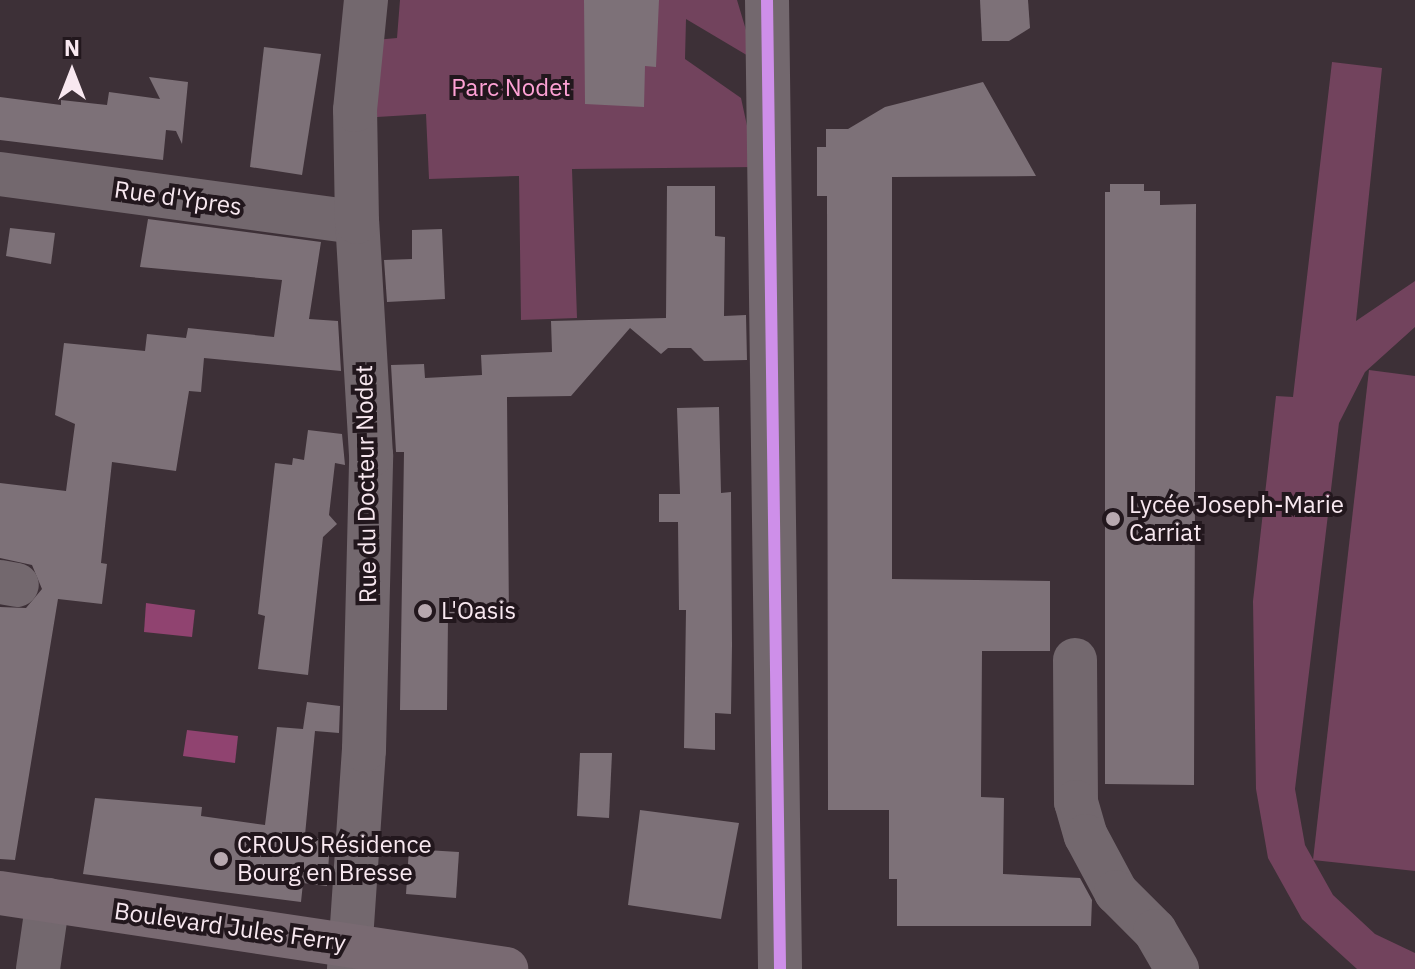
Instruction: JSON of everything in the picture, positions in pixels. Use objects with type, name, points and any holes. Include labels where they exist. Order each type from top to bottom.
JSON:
[{"type":"main road","name":"Boulevard Jules Ferry","points":[[0,893],[351,957],[506,969]]},
{"type":"street","name":"Rue du Docteur Nodet","points":[[351,957],[364,750],[371,455],[357,222],[355,110],[366,0]]},
{"type":"street","points":[[767,0],[780,969]]},
{"type":"street","name":"Rue d'Ypres","points":[[0,174],[357,222]]},
{"type":"street","points":[[1075,660],[1076,802],[1086,836],[1116,892],[1155,931],[1177,969]]},
{"type":"street","points":[[38,969],[48,900]]},
{"type":"green space","name":"Parc Nodet","points":[[400,0],[737,0],[755,60],[686,19],[685,59],[741,98],[756,167],[572,169],[577,318],[521,320],[519,176],[429,179],[426,114],[377,117],[375,40],[397,38]]},
{"type":"green space","points":[[1332,62],[1382,68],[1356,321],[1415,281],[1415,327],[1365,372],[1339,423],[1295,789],[1305,845],[1333,895],[1375,934],[1415,953],[1415,969],[1357,969],[1302,919],[1268,858],[1256,789],[1253,601],[1276,396],[1293,397]]},
{"type":"green space","points":[[1369,370],[1415,376],[1415,871],[1313,860]]},
{"type":"shaded area","points":[[146,603],[195,610],[192,637],[144,632]]},
{"type":"shaded area","points":[[187,730],[238,736],[235,763],[183,756]]},
{"type":"building","points":[[584,0],[659,0],[656,67],[645,66],[644,107],[585,104]]},
{"type":"building","points":[[980,0],[1028,0],[1030,28],[1009,41],[982,41]]},
{"type":"building","points":[[264,47],[321,54],[302,175],[250,167]]},
{"type":"building","points":[[149,77],[188,82],[182,144],[176,131],[166,130],[163,160],[0,140],[0,97],[61,105],[61,100],[107,105],[109,92],[160,99]]},
{"type":"building","points":[[983,82],[1036,176],[892,177],[892,579],[1050,581],[1050,651],[982,651],[981,797],[1004,798],[1003,874],[1080,878],[1092,900],[1091,926],[897,926],[897,879],[889,879],[889,810],[828,810],[827,196],[817,196],[817,147],[826,147],[826,129],[848,129],[885,107]]},
{"type":"building","points":[[1110,184],[1144,184],[1144,191],[1160,191],[1160,205],[1196,204],[1194,785],[1105,784],[1105,192],[1110,192]]},
{"type":"building","points":[[667,186],[715,186],[715,236],[725,237],[724,316],[746,315],[747,360],[704,361],[691,348],[668,348],[661,354],[630,328],[571,396],[507,397],[509,619],[448,618],[447,710],[400,710],[404,452],[396,452],[391,365],[424,364],[425,378],[482,375],[481,355],[552,352],[551,321],[666,318]]},
{"type":"building","points":[[148,219],[321,242],[309,319],[338,321],[341,371],[204,358],[201,392],[189,391],[176,471],[112,462],[101,563],[107,564],[102,604],[58,599],[15,860],[0,859],[0,607],[26,608],[42,589],[32,565],[0,558],[0,483],[66,491],[75,424],[55,415],[64,343],[145,351],[147,334],[186,338],[188,328],[274,337],[282,280],[140,267]]},
{"type":"building","points":[[10,228],[55,233],[51,264],[6,256]]},
{"type":"building","points":[[442,229],[445,299],[387,302],[384,260],[412,259],[412,230]]},
{"type":"building","points":[[719,407],[721,493],[731,492],[732,645],[731,714],[715,713],[715,750],[684,748],[686,610],[679,610],[678,522],[659,522],[659,494],[680,494],[677,408]]},
{"type":"building","points":[[308,430],[342,434],[345,465],[335,463],[329,515],[337,524],[323,537],[308,675],[258,669],[265,616],[258,614],[275,463],[292,465],[293,458],[304,460]]},
{"type":"building","name":"CROUS Résidence Bourg en Bresse","points":[[307,702],[340,706],[339,733],[315,731],[305,835],[330,841],[327,886],[303,883],[301,902],[83,874],[95,798],[202,807],[201,816],[265,825],[277,727],[303,729]]},
{"type":"building","points":[[580,753],[612,753],[609,818],[577,816]]},
{"type":"building","points":[[640,810],[739,823],[721,919],[628,905]]},
{"type":"building","points":[[409,849],[459,852],[456,898],[406,894]]},
{"type":"transit line","points":[[767,0],[780,969]]},
{"type":"place","name":"Lycée Joseph-Marie Carriat","points":[[1113,519]]},
{"type":"place","name":"L'Oasis","points":[[425,611]]},
{"type":"place","name":"CROUS Résidence Bourg en Bresse","points":[[221,859]]}]
